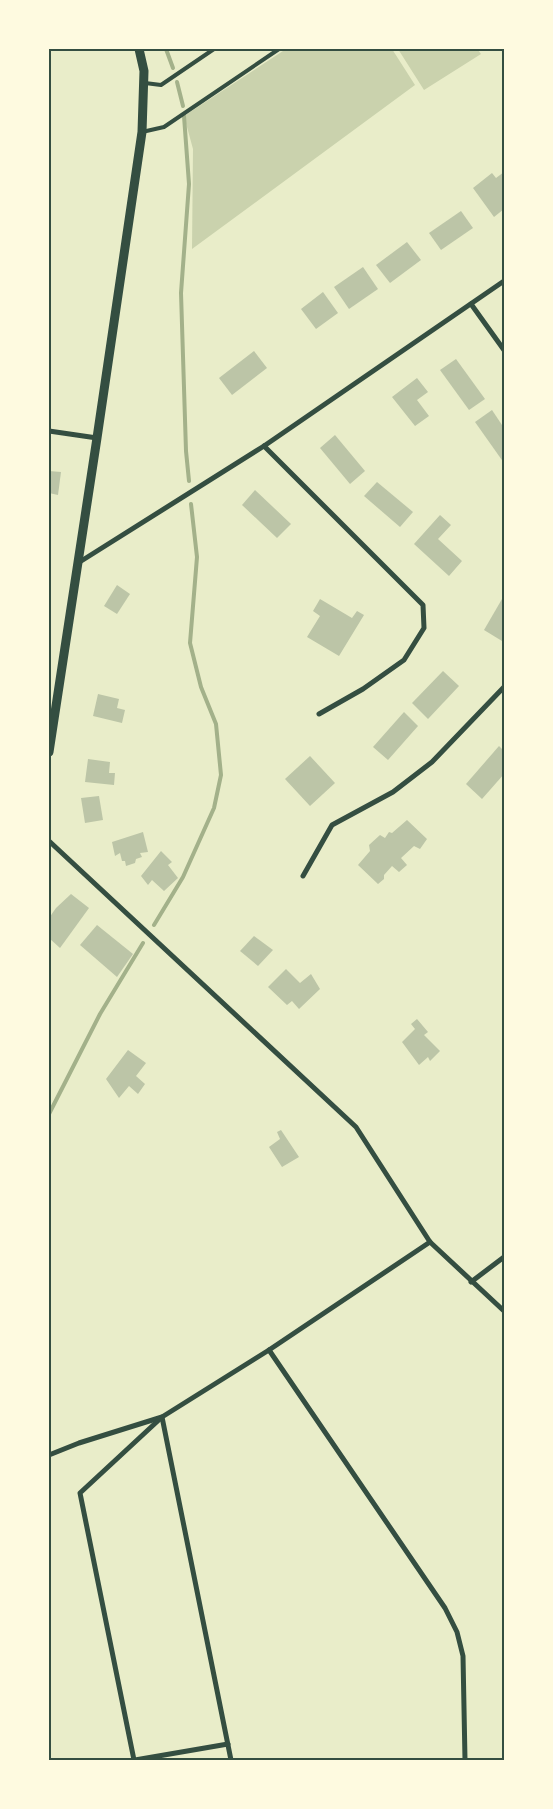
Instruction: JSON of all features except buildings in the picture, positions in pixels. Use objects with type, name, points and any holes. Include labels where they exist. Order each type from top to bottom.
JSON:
[{"type":"street","points":[[49,752],[142,132],[144,71],[139,49]]},
{"type":"street","points":[[78,564],[264,446],[504,281]]},
{"type":"street","points":[[471,304],[504,350]]},
{"type":"street","points":[[49,431],[97,438]]},
{"type":"street","points":[[264,446],[423,605],[424,628],[404,660],[363,689],[319,714]]},
{"type":"street","points":[[303,876],[332,825],[393,792],[432,762],[504,687]]},
{"type":"street","points":[[49,841],[356,1127],[430,1242],[504,1311]]},
{"type":"street","points":[[228,1744],[134,1760],[80,1493],[162,1417],[269,1350],[430,1242]]},
{"type":"street","points":[[471,1282],[504,1257]]},
{"type":"street","points":[[269,1350],[445,1608],[457,1632],[462,1656],[465,1760]]},
{"type":"street","points":[[49,1455],[79,1443],[162,1417]]},
{"type":"street","points":[[162,1417],[231,1760]]},
{"type":"lane","points":[[144,83],[162,84],[214,49]]},
{"type":"lane","points":[[142,132],[164,127],[279,49]]},
{"type":"green space","points":[[286,49],[392,49],[415,85],[192,249],[193,149],[184,116]]},
{"type":"green space","points":[[398,49],[479,49],[481,54],[424,90]]},
{"type":"waterway","points":[[166,49],[173,68]]},
{"type":"waterway","points":[[177,82],[183,106]]},
{"type":"waterway","points":[[184,116],[189,184],[181,293],[186,451],[189,481]]},
{"type":"waterway","points":[[154,925],[183,877],[214,808],[221,775],[216,724],[201,687],[190,643],[197,557],[191,504]]},
{"type":"waterway","points":[[49,1114],[100,1014],[143,943]]}]
